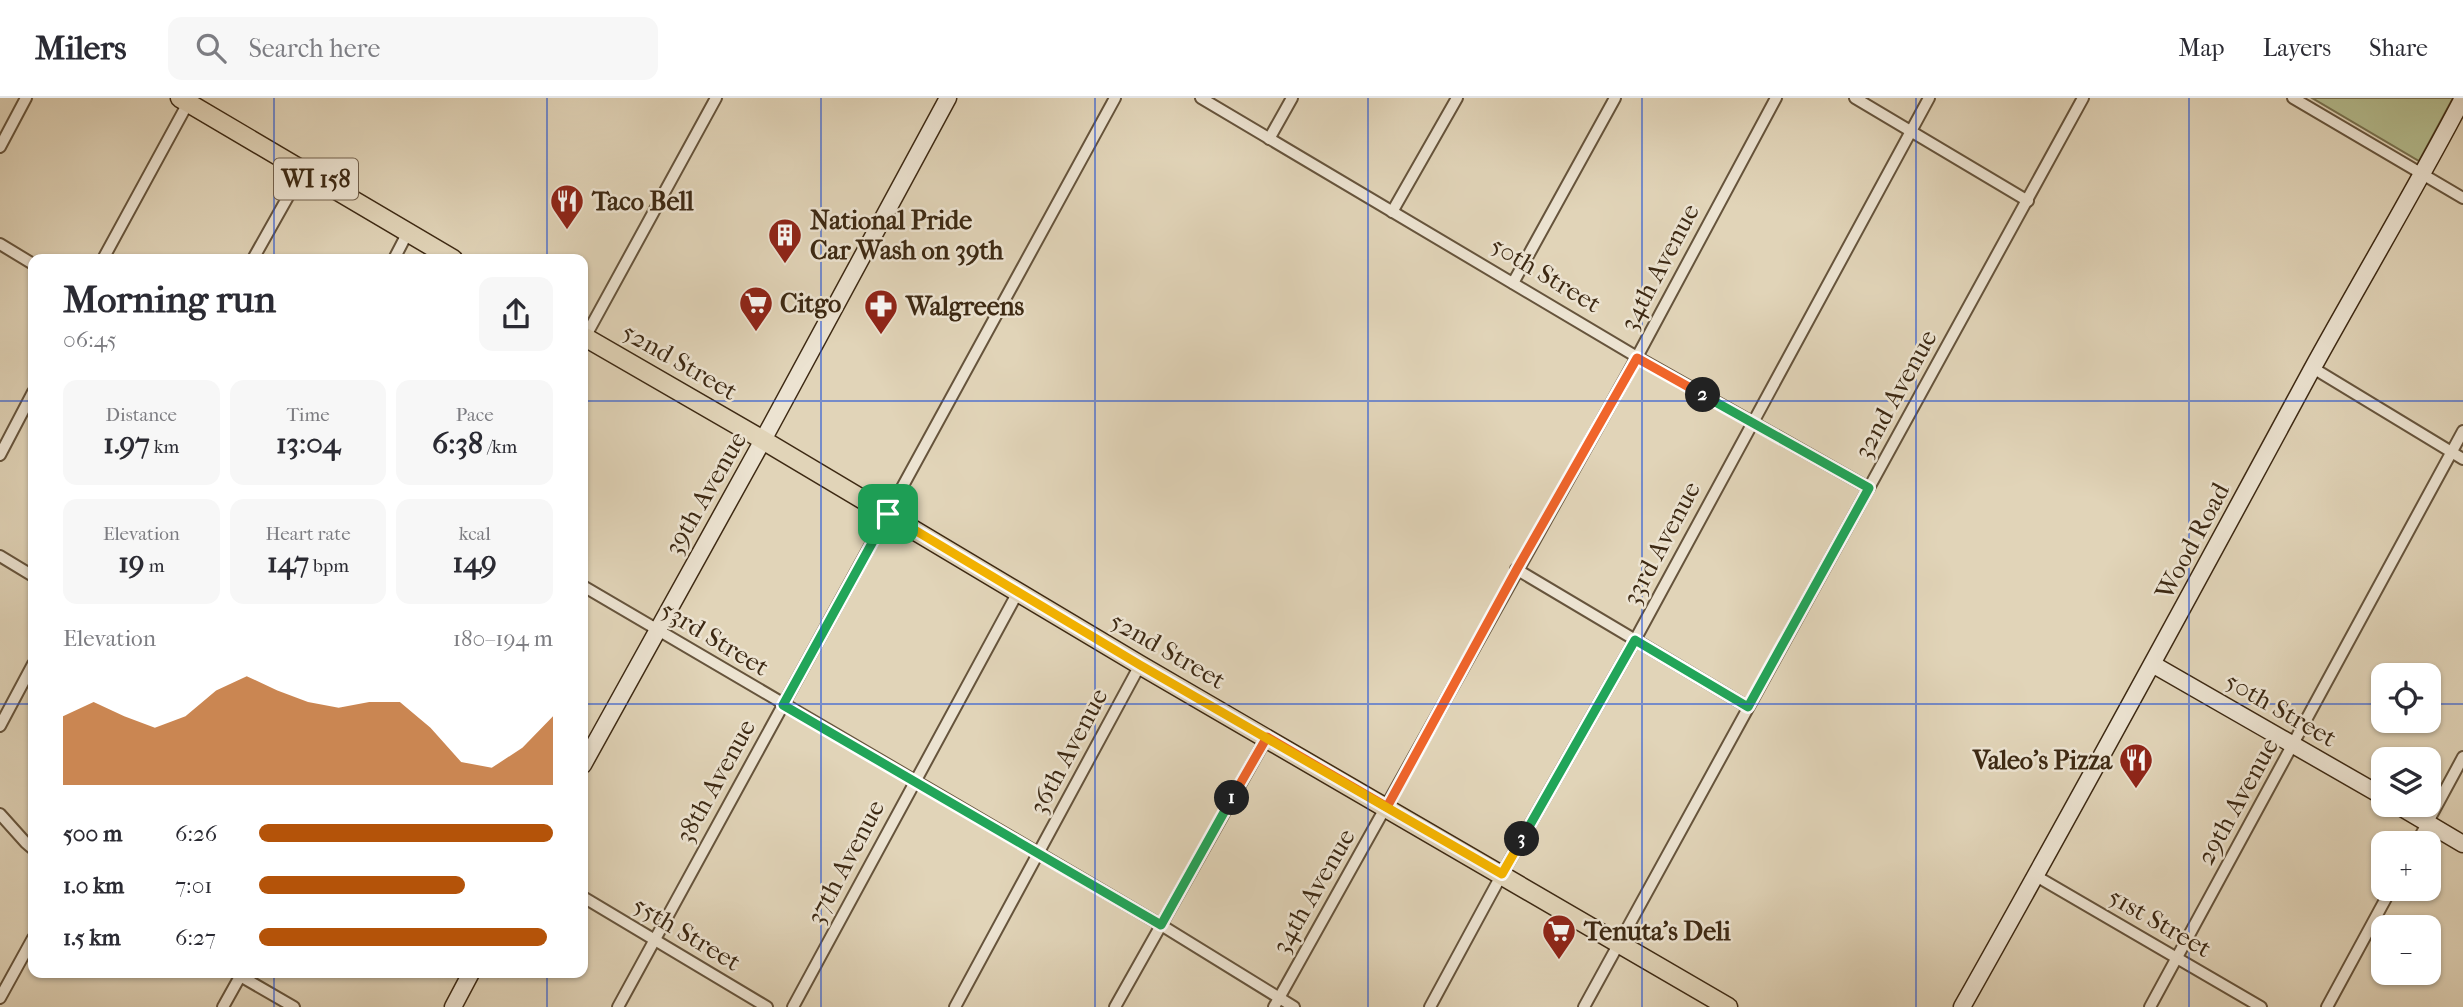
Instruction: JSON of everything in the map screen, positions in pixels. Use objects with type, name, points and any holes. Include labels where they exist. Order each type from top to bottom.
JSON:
[{"type":"main road","name":"WI 158","points":[[184,100],[445,254]]},
{"type":"main road","name":"52nd Street","points":[[588,341],[763,440],[1140,665],[1728,1007]]},
{"type":"street","points":[[0,146],[26,98]]},
{"type":"street","points":[[588,329],[716,98]]},
{"type":"street","name":"39th Avenue","points":[[588,756],[948,98]]},
{"type":"street","name":"38th Avenue","points":[[618,1007],[1115,98]]},
{"type":"street","name":"50th Street","points":[[1201,98],[1637,358],[1869,488]]},
{"type":"street","points":[[1269,139],[1292,98]]},
{"type":"street","points":[[1392,212],[1457,98]]},
{"type":"street","points":[[1513,283],[1615,98]]},
{"type":"street","name":"34th Avenue","points":[[1276,1003],[1637,358],[1776,98]]},
{"type":"street","points":[[1855,98],[2028,201]]},
{"type":"street","name":"33rd Avenue","points":[[1430,1007],[1635,640],[1929,98]]},
{"type":"street","name":"32nd Avenue","points":[[1584,1007],[2083,98]]},
{"type":"street","points":[[2293,98],[2463,198]]},
{"type":"street","name":"Wood Road","points":[[1962,1007],[2154,665],[2313,368],[2463,98]]},
{"type":"street","points":[[106,254],[184,100]]},
{"type":"street","points":[[256,254],[303,170]]},
{"type":"street","points":[[397,254],[408,232]]},
{"type":"street","points":[[0,244],[28,261]]},
{"type":"street","points":[[2313,368],[2463,459]]},
{"type":"street","points":[[0,455],[28,402]]},
{"type":"street","name":"29th Avenue","points":[[2150,1007],[2463,431]]},
{"type":"street","points":[[0,556],[28,573]]},
{"type":"street","points":[[1517,569],[1748,707]]},
{"type":"street","name":"53rd Street","points":[[588,589],[1161,925],[1276,1003],[1294,1007]]},
{"type":"street","name":"37th Avenue","points":[[793,1007],[1018,592]]},
{"type":"street","name":"36th Avenue","points":[[955,1007],[1140,665]]},
{"type":"street","name":"50th Street","points":[[2154,665],[2371,789]]},
{"type":"street","points":[[0,726],[28,673]]},
{"type":"street","points":[[1115,1007],[1267,737]]},
{"type":"street","points":[[2422,831],[2463,757]]},
{"type":"street","points":[[0,814],[28,844]]},
{"type":"street","points":[[2418,817],[2463,844]]},
{"type":"street","name":"51st Street","points":[[2036,876],[2261,1007]]},
{"type":"street","name":"55th Street","points":[[588,900],[767,1007]]},
{"type":"street","points":[[2327,1007],[2384,901]]},
{"type":"street","points":[[0,998],[28,947]]},
{"type":"street","points":[[223,1007],[237,978]]},
{"type":"street","points":[[246,978],[294,1007]]},
{"type":"street","points":[[453,1007],[468,978]]},
{"type":"green space","points":[[2312,98],[2453,98],[2419,161]]},
{"type":"place","name":"Taco Bell","points":[[567,231]]},
{"type":"place","name":"National Pride Car Wash on 39th","points":[[785,265]]},
{"type":"place","name":"Citgo","points":[[756,333]]},
{"type":"place","name":"Walgreens","points":[[881,336]]},
{"type":"place","name":"Valeo's Pizza","points":[[2136,790]]},
{"type":"place","name":"Tenuta's Deli","points":[[1559,961]]},
{"type":"route","points":[[888,514],[783,705],[1161,925],[1267,737],[1387,807],[1517,569],[1637,358],[1869,488],[1748,707],[1635,640],[1502,874],[1387,807],[1327,772],[1267,737],[1140,665],[888,514]]}]
